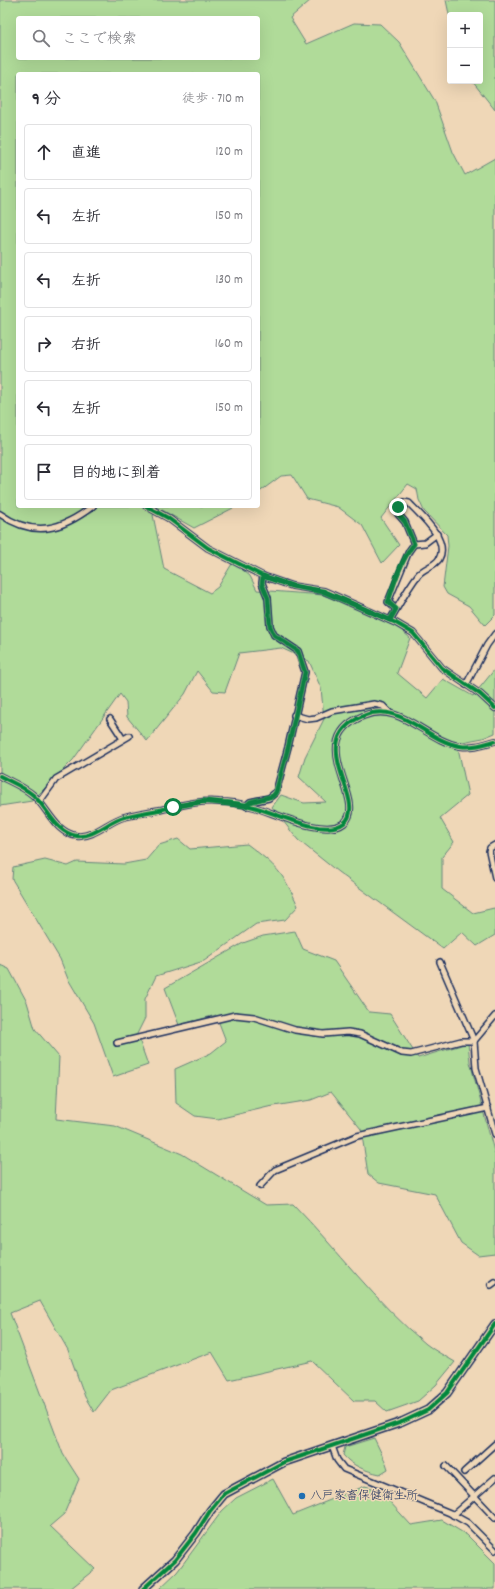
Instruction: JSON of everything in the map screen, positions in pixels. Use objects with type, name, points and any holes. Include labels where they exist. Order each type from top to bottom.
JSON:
[{"type":"street","points":[[390,620],[417,576],[423,569],[434,564],[439,559],[441,548],[437,534],[409,503],[404,502],[398,507],[398,514],[405,522],[414,544]]},
{"type":"street","points":[[0,514],[14,524],[26,528],[38,529],[70,522],[90,508]]},
{"type":"street","points":[[150,508],[168,518],[208,548],[263,576],[286,584],[324,592],[390,620],[413,633],[442,668],[480,694],[495,708]]},
{"type":"street","points":[[396,609],[388,602],[409,551],[414,544],[425,542],[437,534]]},
{"type":"street","points":[[246,806],[250,802],[269,798],[276,792],[288,748],[294,715],[305,672],[298,651],[274,635],[270,626],[268,598],[262,584],[263,576]]},
{"type":"street","points":[[466,685],[487,645],[495,634]]},
{"type":"street","points":[[294,715],[308,719],[316,718],[332,711],[374,704],[383,706],[389,712],[449,743],[460,746],[474,747],[495,741]]},
{"type":"street","points":[[0,776],[23,788],[40,802],[66,834],[79,836],[92,832],[123,817],[204,801],[246,806],[306,824],[327,828],[336,827],[344,822],[350,812],[350,806],[338,765],[337,744],[342,731],[348,724],[363,716],[374,713],[389,712]]},
{"type":"street","points":[[110,719],[123,739]]},
{"type":"street","points":[[40,802],[56,779],[129,736]]},
{"type":"street","points":[[495,845],[490,848],[489,851],[495,878]]},
{"type":"street","points":[[440,962],[474,1041],[476,1068],[495,1134]]},
{"type":"street","points":[[117,1044],[235,1015],[254,1017],[295,1030],[323,1034],[348,1032],[360,1034],[402,1053],[411,1054],[461,1040],[474,1041]]},
{"type":"street","points":[[474,1041],[495,1016]]},
{"type":"street","points":[[260,1186],[275,1170],[357,1136],[488,1108]]},
{"type":"street","points":[[143,1589],[175,1560],[224,1494],[284,1462],[402,1422],[428,1410],[447,1392],[495,1324]]},
{"type":"street","points":[[464,1472],[495,1444]]},
{"type":"street","points":[[332,1446],[337,1460],[344,1469],[453,1515],[468,1523],[495,1550]]},
{"type":"street","points":[[446,1466],[495,1518]]},
{"type":"street","points":[[453,1515],[495,1478]]},
{"type":"green space","points":[[0,0],[311,0],[290,18],[306,44],[354,23],[380,24],[399,42],[435,101],[453,152],[465,175],[495,158],[495,615],[485,625],[469,606],[447,594],[443,587],[448,546],[447,535],[424,511],[419,500],[417,489],[408,484],[381,518],[399,545],[382,563],[362,525],[338,507],[307,499],[292,475],[281,476],[260,492],[260,72],[16,72],[16,508],[233,508],[194,528],[162,510],[153,515],[164,569],[210,593],[218,587],[233,562],[250,576],[257,590],[323,595],[374,613],[400,629],[410,638],[397,673],[427,698],[443,679],[473,696],[495,669],[495,733],[483,738],[457,743],[468,795],[440,818],[454,842],[442,857],[442,889],[473,913],[494,908],[495,935],[477,946],[462,932],[443,949],[338,872],[298,840],[272,807],[281,795],[304,803],[326,802],[299,777],[305,757],[324,719],[321,688],[309,661],[281,648],[239,653],[225,692],[213,691],[197,671],[185,694],[147,741],[127,717],[126,702],[120,694],[73,760],[32,801],[0,806]]},
{"type":"green space","points":[[446,0],[495,0],[495,110],[474,84],[483,84],[483,12],[449,12]]},
{"type":"green space","points":[[178,839],[190,849],[247,844],[278,870],[288,885],[298,906],[285,920],[256,924],[204,961],[156,976],[145,999],[145,1018],[137,1034],[148,1065],[113,1077],[94,1023],[68,979],[60,959],[12,879],[13,867],[45,860],[68,866],[77,862],[124,864],[146,860],[159,845]]},
{"type":"green space","points":[[295,931],[303,949],[334,961],[369,1012],[390,1014],[418,1058],[468,1043],[470,1062],[495,1155],[495,1253],[478,1255],[461,1243],[435,1194],[379,1183],[368,1174],[361,1129],[331,1092],[311,1100],[268,1107],[218,1119],[195,1116],[176,1103],[175,1069],[211,1053],[226,1041],[216,1015],[179,1025],[165,988],[243,943],[263,936]]},
{"type":"green space","points":[[0,965],[9,969],[27,1002],[35,1029],[59,1057],[56,1119],[115,1126],[182,1154],[266,1205],[293,1204],[390,1311],[426,1344],[455,1362],[436,1385],[418,1401],[387,1412],[375,1401],[354,1401],[312,1361],[229,1380],[212,1352],[111,1390],[94,1412],[85,1397],[68,1350],[40,1301],[10,1313],[63,1454],[79,1479],[64,1514],[50,1526],[95,1569],[70,1589],[0,1589]]},
{"type":"green space","points":[[374,1438],[388,1469],[380,1474],[360,1468],[343,1455],[345,1447]]},
{"type":"green space","points":[[273,1479],[293,1515],[365,1486],[379,1490],[411,1525],[442,1520],[467,1535],[495,1563],[495,1589],[159,1589],[177,1572],[222,1511],[236,1498]]},
{"type":"cycle path","points":[[150,508],[168,518],[208,548],[263,576],[292,586],[324,591],[396,623],[413,633],[442,668],[480,694],[495,708]]},
{"type":"cycle path","points":[[0,776],[22,787],[33,795],[57,825],[69,834],[77,836],[83,836],[95,832],[124,817],[204,802],[228,802],[246,805],[300,823],[325,828],[336,827],[344,823],[350,813],[349,801],[337,755],[338,740],[346,727],[363,716],[376,712],[389,713],[413,723],[448,743],[460,746],[474,746],[495,741]]},
{"type":"cycle path","points":[[143,1589],[175,1560],[224,1494],[284,1462],[402,1422],[428,1410],[447,1393],[495,1324]]},
{"type":"place","name":"八戸家畜保健衛生所","points":[[302,1496]]},
{"type":"route","points":[[173,807],[204,801],[227,802],[246,806],[250,802],[273,796],[276,792],[288,748],[305,672],[303,662],[298,651],[285,644],[274,635],[270,626],[268,598],[262,584],[263,576],[292,586],[324,592],[390,620],[396,609],[388,602],[409,551],[414,544],[405,522],[398,514],[398,507]]}]
